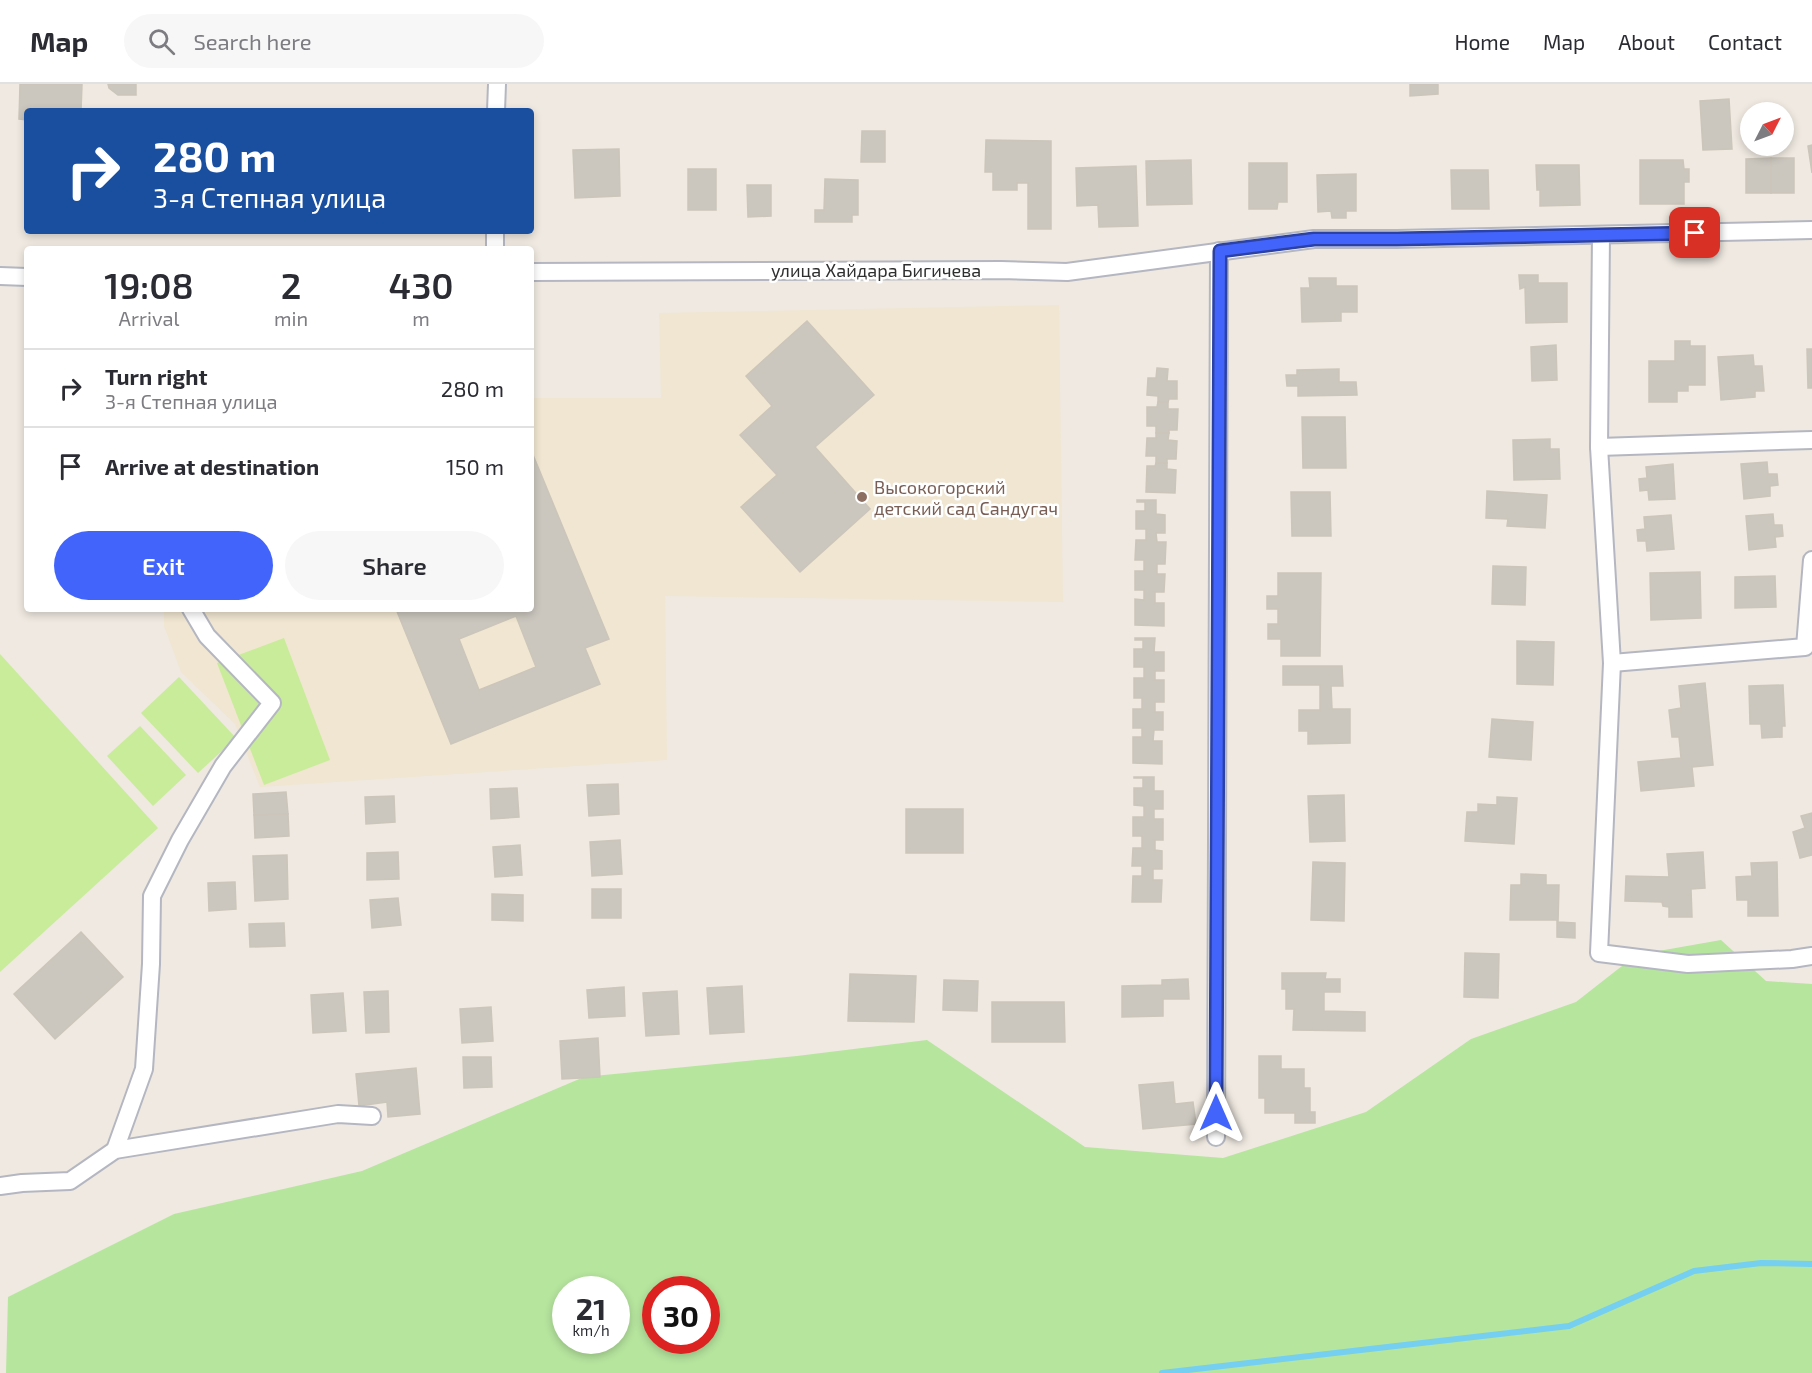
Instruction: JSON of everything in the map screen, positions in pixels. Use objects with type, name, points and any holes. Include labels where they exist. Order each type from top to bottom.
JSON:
[{"type":"street","points":[[496,84],[496,108]]},
{"type":"street","name":"улица Хайдара Бигичева","points":[[534,272],[1001,270],[1067,272],[1314,239],[1812,230]]},
{"type":"street","points":[[1601,235],[1599,447],[1612,663],[1599,953],[1688,964],[1812,956]]},
{"type":"street","points":[[1216,1137],[1220,251]]},
{"type":"street","points":[[0,276],[24,277]]},
{"type":"street","points":[[1599,447],[1812,440]]},
{"type":"street","points":[[1612,663],[1805,647],[1812,560]]},
{"type":"street","points":[[116,1150],[144,1069],[151,964],[152,896],[180,840],[224,765],[272,704],[207,636],[193,612]]},
{"type":"street","points":[[0,1186],[70,1181],[116,1150],[338,1114],[372,1116]]},
{"type":"shaded area","points":[[1059,305],[1063,602],[665,596],[667,760],[260,787],[235,724],[181,672],[164,626],[164,612],[534,612],[534,398],[661,398],[659,313]]},
{"type":"green space","points":[[284,638],[330,760],[264,785],[217,663]]},
{"type":"green space","points":[[0,654],[158,828],[0,972]]},
{"type":"green space","points":[[179,677],[236,738],[198,773],[141,713]]},
{"type":"green space","points":[[140,726],[186,775],[153,806],[107,756]]},
{"type":"green space","points":[[1721,940],[1766,981],[1812,984],[1812,1373],[6,1373],[8,1297],[174,1214],[362,1171],[584,1077],[797,1056],[927,1040],[1085,1147],[1223,1158],[1366,1112],[1471,1039],[1576,1002],[1636,955]]},
{"type":"building","points":[[20,84],[82,84],[81,108],[24,108],[24,120],[19,119]]},
{"type":"building","points":[[108,84],[136,84],[136,95],[118,95],[109,88]]},
{"type":"building","points":[[1410,84],[1438,84],[1438,94],[1410,96]]},
{"type":"building","points":[[1729,99],[1732,149],[1703,150],[1700,101]]},
{"type":"building","points":[[862,131],[885,131],[885,162],[861,162]]},
{"type":"building","points":[[986,140],[1051,141],[1051,229],[1028,229],[1028,183],[1017,183],[1017,190],[993,190],[993,172],[985,172]]},
{"type":"building","points":[[1812,145],[1812,173],[1808,146]]},
{"type":"building","points":[[619,149],[620,196],[575,198],[573,150]]},
{"type":"building","points":[[1771,158],[1794,158],[1794,193],[1771,193]]},
{"type":"building","points":[[1771,158],[1771,193],[1746,193],[1746,159]]},
{"type":"building","points":[[1191,160],[1192,204],[1147,205],[1146,161]]},
{"type":"building","points":[[1640,160],[1683,160],[1684,169],[1689,169],[1689,182],[1684,182],[1684,204],[1640,204]]},
{"type":"building","points":[[1249,163],[1287,163],[1287,202],[1278,202],[1277,209],[1249,209]]},
{"type":"building","points":[[1536,165],[1579,165],[1580,205],[1540,206]]},
{"type":"building","points":[[1136,166],[1138,226],[1099,227],[1098,205],[1077,206],[1076,168]]},
{"type":"building","points":[[688,169],[716,169],[716,210],[688,210]]},
{"type":"building","points":[[1451,170],[1488,170],[1489,209],[1452,209]]},
{"type":"building","points":[[1356,174],[1356,211],[1346,211],[1346,218],[1332,218],[1331,211],[1318,212],[1317,175]]},
{"type":"building","points":[[825,179],[858,180],[858,215],[852,215],[852,222],[815,222],[815,210],[824,210]]},
{"type":"building","points":[[747,185],[771,185],[771,216],[748,217]]},
{"type":"building","points":[[1519,275],[1538,275],[1538,283],[1567,283],[1567,322],[1526,323],[1525,287],[1520,289]]},
{"type":"building","points":[[1309,278],[1336,278],[1336,286],[1357,286],[1357,312],[1341,312],[1341,321],[1302,322],[1301,288],[1310,288]]},
{"type":"building","points":[[807,321],[874,395],[815,447],[870,509],[800,572],[741,507],[777,475],[740,435],[772,406],[746,376]]},
{"type":"building","points":[[1675,341],[1690,341],[1690,346],[1705,346],[1705,385],[1688,385],[1688,391],[1677,391],[1677,402],[1649,402],[1649,361],[1675,361]]},
{"type":"building","points":[[1556,345],[1557,380],[1532,381],[1531,347]]},
{"type":"building","points":[[1807,349],[1812,349],[1812,388],[1808,388]]},
{"type":"building","points":[[1753,355],[1754,366],[1762,366],[1764,391],[1755,391],[1755,397],[1721,400],[1718,357]]},
{"type":"building","points":[[1157,368],[1168,369],[1167,381],[1177,381],[1177,399],[1158,402],[1158,396],[1147,395],[1148,378],[1156,378]]},
{"type":"building","points":[[1339,369],[1339,382],[1356,382],[1357,395],[1298,396],[1298,386],[1287,386],[1286,375],[1297,375],[1297,370]]},
{"type":"building","points":[[1158,402],[1168,402],[1168,409],[1178,409],[1177,430],[1169,430],[1169,433],[1156,433],[1156,426],[1147,426],[1147,407],[1157,407]]},
{"type":"building","points":[[1302,417],[1345,417],[1346,468],[1303,468]]},
{"type":"building","points":[[1156,433],[1169,433],[1168,440],[1177,441],[1176,459],[1167,459],[1167,463],[1156,463],[1156,456],[1146,456],[1147,438],[1156,438]]},
{"type":"building","points":[[1550,439],[1550,449],[1559,449],[1560,479],[1514,480],[1513,440]]},
{"type":"building","points":[[534,457],[609,639],[585,648],[600,684],[451,744],[397,612],[534,612]],"holes":[[[516,616],[536,667],[479,690],[459,639]]]},
{"type":"building","points":[[1767,462],[1768,474],[1777,474],[1778,485],[1770,486],[1770,496],[1744,499],[1741,464]]},
{"type":"building","points":[[1156,463],[1167,463],[1167,469],[1176,470],[1175,493],[1146,492],[1147,466],[1155,466]]},
{"type":"building","points":[[1673,464],[1675,499],[1649,500],[1648,490],[1640,491],[1639,479],[1647,478],[1646,467]]},
{"type":"building","points":[[1487,491],[1547,495],[1545,528],[1507,526],[1508,519],[1486,518]]},
{"type":"building","points":[[1291,492],[1330,492],[1331,536],[1292,536]]},
{"type":"building","points":[[1137,500],[1156,500],[1156,514],[1165,515],[1165,533],[1156,533],[1157,542],[1166,542],[1165,564],[1157,564],[1157,574],[1165,574],[1164,592],[1155,592],[1155,603],[1164,603],[1164,626],[1135,625],[1135,599],[1144,600],[1144,590],[1135,590],[1135,571],[1144,571],[1144,560],[1135,560],[1136,540],[1146,540],[1146,529],[1136,529],[1136,511],[1145,511],[1145,502],[1137,502]]},
{"type":"building","points":[[1773,514],[1774,525],[1782,525],[1783,536],[1775,537],[1776,547],[1749,550],[1746,516]]},
{"type":"building","points":[[1671,515],[1674,549],[1647,551],[1646,541],[1638,541],[1637,530],[1645,529],[1644,517]]},
{"type":"building","points":[[1493,566],[1526,567],[1525,605],[1492,604]]},
{"type":"building","points":[[1700,572],[1701,618],[1651,620],[1650,573]]},
{"type":"building","points":[[1278,573],[1321,573],[1320,656],[1281,656],[1281,639],[1268,639],[1268,624],[1278,624],[1278,609],[1267,609],[1267,596],[1278,596]]},
{"type":"building","points":[[1775,576],[1776,607],[1735,608],[1735,577]]},
{"type":"building","points":[[1135,638],[1155,638],[1154,652],[1164,652],[1164,671],[1155,671],[1155,680],[1164,680],[1164,702],[1155,702],[1155,712],[1163,712],[1163,730],[1154,730],[1153,741],[1162,741],[1162,764],[1133,763],[1133,737],[1142,737],[1142,728],[1133,728],[1133,709],[1142,709],[1142,698],[1134,698],[1134,678],[1144,678],[1144,667],[1134,667],[1134,649],[1143,649],[1143,640],[1135,640]]},
{"type":"building","points":[[1517,641],[1554,642],[1553,685],[1517,684]]},
{"type":"building","points":[[1283,666],[1342,666],[1343,686],[1331,686],[1332,709],[1350,709],[1350,743],[1308,744],[1308,731],[1299,731],[1299,710],[1320,710],[1320,685],[1283,685]]},
{"type":"building","points":[[1705,683],[1713,765],[1692,767],[1694,786],[1641,791],[1638,762],[1681,758],[1679,737],[1672,737],[1669,710],[1681,708],[1679,686]]},
{"type":"building","points":[[1783,685],[1785,726],[1782,726],[1782,737],[1762,738],[1761,724],[1750,724],[1749,686]]},
{"type":"building","points":[[1492,719],[1533,722],[1531,760],[1489,757]]},
{"type":"building","points":[[1134,777],[1154,777],[1154,791],[1163,791],[1163,809],[1154,809],[1154,819],[1163,819],[1163,840],[1155,840],[1155,850],[1162,851],[1162,869],[1153,869],[1153,880],[1162,880],[1161,902],[1132,902],[1133,876],[1142,876],[1142,866],[1132,866],[1133,848],[1142,848],[1142,836],[1133,836],[1133,817],[1144,817],[1144,806],[1134,805],[1134,788],[1143,788],[1143,778]]},
{"type":"building","points":[[618,784],[619,814],[589,816],[587,785]]},
{"type":"building","points":[[517,788],[519,817],[491,819],[490,789]]},
{"type":"building","points":[[286,792],[288,814],[254,815],[253,794]]},
{"type":"building","points":[[1344,795],[1345,841],[1310,842],[1308,796]]},
{"type":"building","points":[[394,796],[395,822],[366,824],[365,797]]},
{"type":"building","points":[[1497,797],[1517,798],[1514,844],[1465,841],[1467,812],[1478,812],[1478,804],[1497,805]]},
{"type":"building","points":[[906,809],[963,809],[963,853],[906,853]]},
{"type":"building","points":[[1812,813],[1812,855],[1800,858],[1793,832],[1805,828],[1801,816]]},
{"type":"building","points":[[288,814],[289,836],[255,838],[254,815]]},
{"type":"building","points":[[620,840],[622,874],[592,876],[590,842]]},
{"type":"building","points":[[520,845],[522,875],[495,877],[493,847]]},
{"type":"building","points":[[398,852],[399,879],[367,880],[367,853]]},
{"type":"building","points":[[1703,852],[1705,888],[1691,889],[1692,917],[1669,917],[1669,907],[1663,906],[1662,902],[1625,901],[1626,876],[1669,877],[1667,854]]},
{"type":"building","points":[[287,855],[288,899],[255,901],[253,856]]},
{"type":"building","points":[[1313,862],[1345,863],[1344,921],[1311,920]]},
{"type":"building","points":[[1777,862],[1778,916],[1748,916],[1748,900],[1737,900],[1736,877],[1752,876],[1751,863]]},
{"type":"building","points":[[1521,874],[1546,875],[1546,885],[1559,885],[1558,922],[1575,923],[1575,938],[1557,937],[1557,920],[1510,920],[1511,885],[1521,885]]},
{"type":"building","points":[[235,882],[236,909],[209,911],[208,883]]},
{"type":"building","points":[[592,889],[621,889],[621,918],[592,918]]},
{"type":"building","points":[[492,894],[523,895],[523,921],[492,920]]},
{"type":"building","points":[[398,898],[401,925],[372,928],[370,900]]},
{"type":"building","points":[[284,923],[285,946],[250,947],[249,924]]},
{"type":"building","points":[[81,932],[123,977],[55,1039],[14,994]]},
{"type":"building","points":[[1465,953],[1499,954],[1498,998],[1464,997]]},
{"type":"building","points":[[1282,973],[1326,973],[1325,979],[1340,979],[1340,992],[1324,992],[1324,1011],[1365,1012],[1365,1031],[1293,1030],[1294,1009],[1286,1009],[1286,989],[1282,989]]},
{"type":"building","points":[[850,974],[916,976],[914,1022],[848,1021]]},
{"type":"building","points":[[1188,979],[1189,999],[1163,999],[1163,1016],[1122,1017],[1122,986],[1162,985],[1162,980]]},
{"type":"building","points":[[944,980],[978,981],[977,1011],[943,1010]]},
{"type":"building","points":[[742,986],[744,1032],[710,1034],[707,988]]},
{"type":"building","points":[[624,987],[625,1016],[589,1018],[587,990]]},
{"type":"building","points":[[388,991],[389,1032],[366,1033],[364,992]]},
{"type":"building","points":[[677,991],[679,1034],[646,1036],[643,993]]},
{"type":"building","points":[[343,993],[346,1031],[313,1033],[311,995]]},
{"type":"building","points":[[992,1002],[1064,1002],[1065,1042],[992,1042]]},
{"type":"building","points":[[491,1007],[493,1041],[462,1043],[460,1009]]},
{"type":"building","points":[[598,1038],[600,1077],[562,1079],[560,1041]]},
{"type":"building","points":[[1259,1056],[1281,1056],[1281,1069],[1304,1069],[1304,1088],[1310,1088],[1310,1112],[1315,1112],[1315,1123],[1295,1123],[1295,1113],[1265,1113],[1265,1098],[1259,1098]]},
{"type":"building","points":[[463,1057],[491,1057],[492,1087],[464,1088]]},
{"type":"building","points":[[416,1068],[420,1114],[388,1117],[387,1102],[359,1106],[356,1074]]},
{"type":"building","points":[[1173,1082],[1175,1104],[1193,1102],[1196,1124],[1143,1129],[1139,1085]]},
{"type":"waterway","points":[[1162,1373],[1569,1326],[1694,1271],[1761,1263],[1812,1264]]},
{"type":"place","name":"Высокогорский детский сад Сандугач","points":[[862,497]]},
{"type":"route","points":[[1216,1113],[1220,251],[1314,239],[1695,233]]}]
